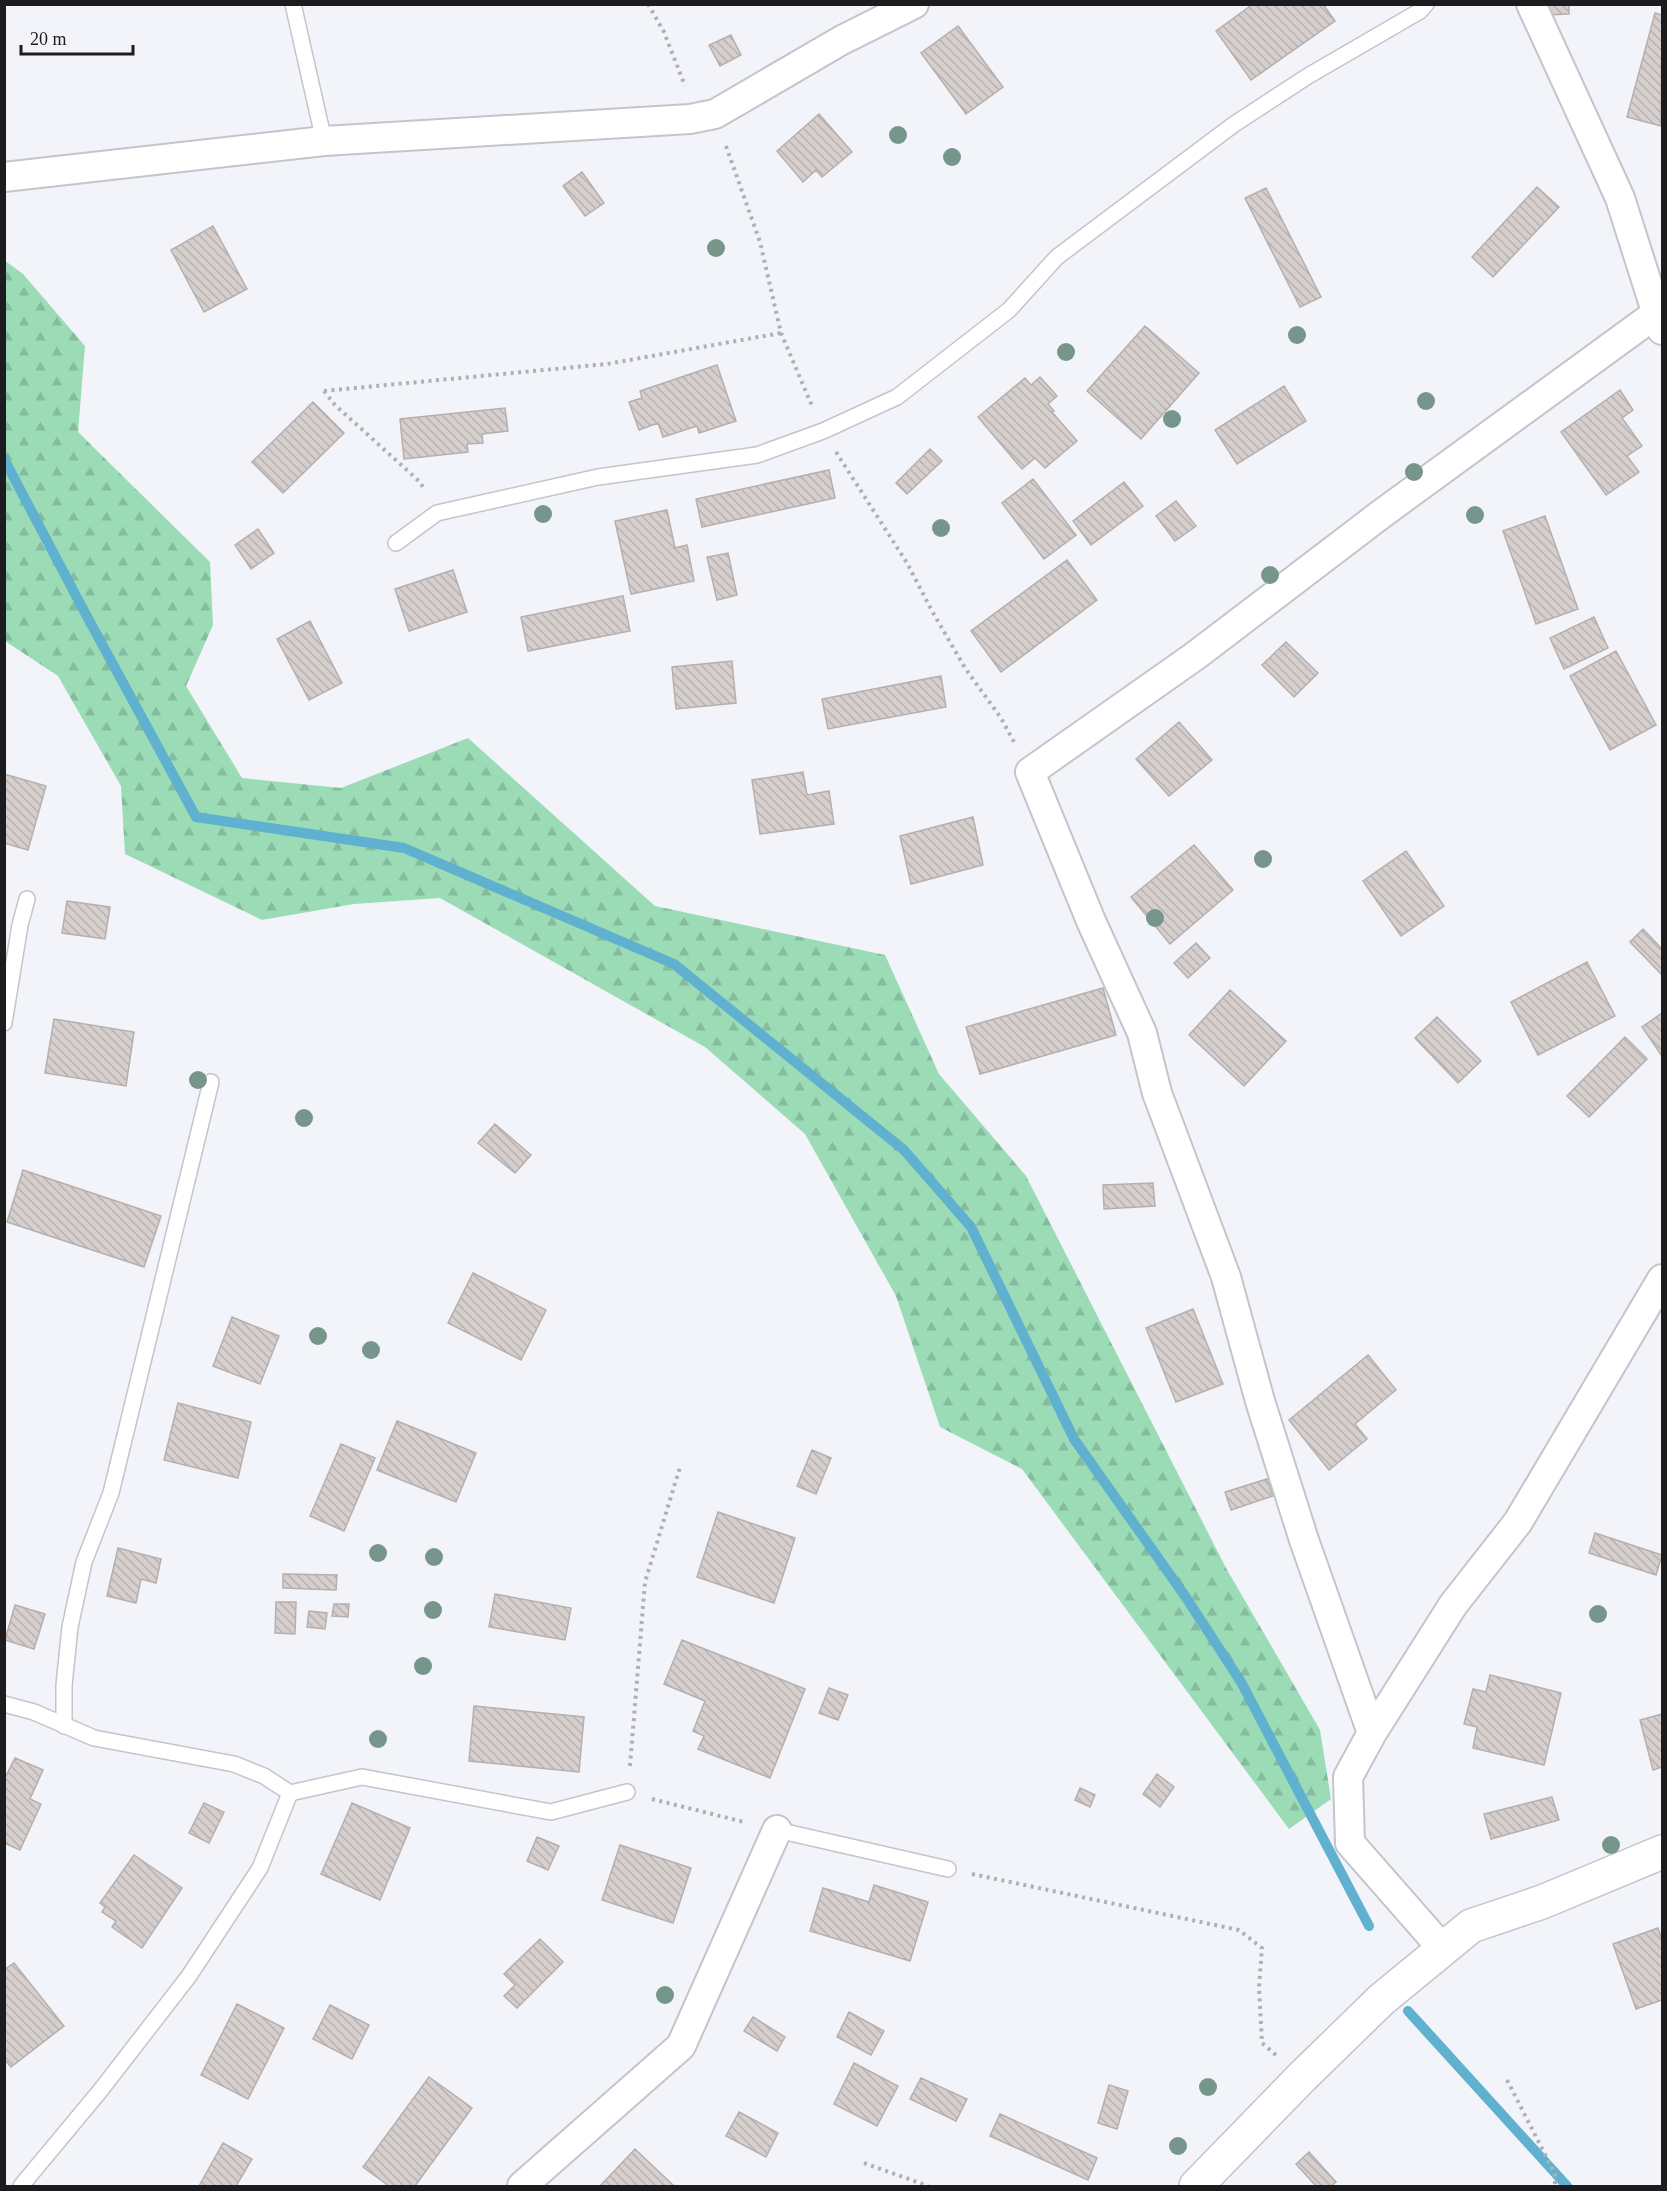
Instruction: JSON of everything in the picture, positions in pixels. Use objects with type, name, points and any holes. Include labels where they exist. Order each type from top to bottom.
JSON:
[{"type":"street","points":[[4,177],[324,141],[703,116],[842,40],[914,4]]},
{"type":"street","points":[[1372,1733],[1304,1540],[1260,1401],[1226,1277],[1157,1093],[1142,1033],[1091,921],[1030,772],[1195,656],[1380,515],[1660,322],[1620,198],[1531,4]]},
{"type":"street","points":[[1442,1948],[1350,1844],[1348,1777],[1372,1733],[1453,1605],[1518,1522],[1662,1279]]},
{"type":"street","points":[[522,2187],[681,2046],[777,1830]]},
{"type":"street","points":[[1196,2187],[1302,2077],[1381,2000],[1471,1926],[1542,1902],[1662,1852]]},
{"type":"lane","points":[[293,4],[324,141]]},
{"type":"lane","points":[[396,543],[437,513],[598,477],[757,455],[823,431],[897,397],[1009,310],[1057,257],[1116,211],[1233,125],[1308,76],[1420,11],[1426,4]]},
{"type":"lane","points":[[4,1023],[20,925],[27,899]]},
{"type":"lane","points":[[64,1726],[64,1685],[70,1627],[84,1562],[111,1493],[211,1082]]},
{"type":"lane","points":[[4,1704],[34,1712],[94,1738],[234,1764],[264,1776],[290,1793],[362,1777],[551,1812],[627,1792]]},
{"type":"lane","points":[[21,2187],[100,2091],[189,1976],[260,1868],[290,1793]]},
{"type":"lane","points":[[777,1830],[948,1869]]},
{"type":"path","points":[[648,4],[664,32],[687,90],[703,116],[759,242],[781,333],[823,431],[907,562],[960,658],[1001,718],[1030,772]]},
{"type":"path","points":[[437,513],[420,483],[335,405],[324,391],[607,364],[781,333]]},
{"type":"path","points":[[681,1467],[645,1582],[627,1792],[777,1830]]},
{"type":"path","points":[[948,1869],[1239,1930],[1262,1948],[1259,1987],[1262,2043],[1302,2077]]},
{"type":"path","points":[[1507,2080],[1555,2174],[1555,2187]]},
{"type":"path","points":[[864,2163],[928,2187]]},
{"type":"green space","points":[[4,260],[23,274],[85,346],[78,432],[210,562],[213,625],[186,686],[242,778],[341,788],[468,738],[655,906],[885,955],[939,1074],[1026,1176],[1226,1568],[1320,1730],[1331,1799],[1289,1829],[1022,1469],[940,1427],[896,1296],[805,1134],[705,1047],[440,898],[354,904],[262,920],[125,854],[121,786],[58,676],[5,641]]},
{"type":"building","points":[[1253,4],[1323,4],[1335,21],[1251,80],[1216,31]]},
{"type":"building","points":[[1546,4],[1569,4],[1569,14],[1547,15]]},
{"type":"building","points":[[1655,13],[1662,15],[1661,126],[1627,117]]},
{"type":"building","points":[[958,26],[1003,87],[966,114],[921,53]]},
{"type":"building","points":[[731,35],[741,55],[720,66],[709,45]]},
{"type":"building","points":[[819,114],[852,152],[822,177],[816,170],[803,182],[777,151]]},
{"type":"building","points":[[582,172],[604,203],[585,216],[563,186]]},
{"type":"building","points":[[1537,187],[1559,207],[1493,277],[1472,257]]},
{"type":"building","points":[[1266,188],[1321,297],[1300,307],[1245,198]]},
{"type":"building","points":[[213,226],[247,289],[204,312],[171,250]]},
{"type":"building","points":[[1145,326],[1199,373],[1141,439],[1087,391]]},
{"type":"building","points":[[717,365],[736,421],[699,433],[697,426],[663,437],[658,423],[639,430],[629,402],[642,398],[640,391]]},
{"type":"building","points":[[1040,377],[1057,396],[1048,404],[1054,411],[1052,412],[1077,441],[1045,468],[1035,458],[1022,469],[978,417],[1025,378],[1031,385]]},
{"type":"building","points":[[1284,386],[1306,421],[1237,464],[1215,430]]},
{"type":"building","points":[[1620,390],[1633,410],[1622,418],[1642,446],[1627,456],[1639,472],[1606,495],[1561,432]]},
{"type":"building","points":[[313,402],[344,433],[283,493],[252,462]]},
{"type":"building","points":[[505,408],[508,431],[482,434],[483,443],[467,444],[468,452],[404,459],[400,419]]},
{"type":"building","points":[[930,449],[942,461],[907,494],[896,483]]},
{"type":"building","points":[[829,470],[835,498],[702,527],[696,499]]},
{"type":"building","points":[[1033,479],[1076,535],[1044,559],[1002,503]]},
{"type":"building","points":[[1124,482],[1143,506],[1091,545],[1073,521]]},
{"type":"building","points":[[1176,501],[1196,526],[1175,541],[1156,516]]},
{"type":"building","points":[[667,510],[675,548],[687,545],[694,581],[631,594],[615,521]]},
{"type":"building","points":[[1545,516],[1578,609],[1536,624],[1503,531]]},
{"type":"building","points":[[258,529],[274,553],[251,569],[235,545]]},
{"type":"building","points":[[728,553],[737,595],[717,600],[707,557]]},
{"type":"building","points":[[1067,560],[1097,600],[1001,672],[971,631]]},
{"type":"building","points":[[453,570],[467,612],[409,631],[395,589]]},
{"type":"building","points":[[623,596],[630,631],[528,651],[521,617]]},
{"type":"building","points":[[1594,617],[1608,648],[1564,669],[1550,638]]},
{"type":"building","points":[[310,621],[342,683],[309,700],[277,639]]},
{"type":"building","points":[[1286,642],[1318,673],[1294,697],[1262,665]]},
{"type":"building","points":[[1616,651],[1656,725],[1610,750],[1570,676]]},
{"type":"building","points":[[732,661],[736,703],[676,709],[672,667]]},
{"type":"building","points":[[941,676],[946,707],[828,729],[822,699]]},
{"type":"building","points":[[1179,722],[1212,760],[1169,796],[1136,759]]},
{"type":"building","points":[[803,772],[807,795],[829,791],[834,824],[760,834],[752,780]]},
{"type":"building","points":[[4,774],[46,786],[28,850],[4,843]]},
{"type":"building","points":[[973,817],[983,865],[911,884],[900,836]]},
{"type":"building","points":[[1194,845],[1233,890],[1170,944],[1131,897]]},
{"type":"building","points":[[1406,851],[1444,906],[1401,936],[1363,881]]},
{"type":"building","points":[[67,901],[110,907],[105,939],[62,933]]},
{"type":"building","points":[[1643,929],[1662,949],[1662,975],[1630,942]]},
{"type":"building","points":[[1196,943],[1210,958],[1188,978],[1174,963]]},
{"type":"building","points":[[1587,962],[1615,1016],[1538,1055],[1511,1002]]},
{"type":"building","points":[[1103,988],[1116,1035],[980,1074],[966,1027]]},
{"type":"building","points":[[1230,990],[1286,1041],[1244,1086],[1189,1035]]},
{"type":"building","points":[[1662,1013],[1662,1056],[1642,1027]]},
{"type":"building","points":[[1437,1017],[1481,1061],[1458,1083],[1415,1038]]},
{"type":"building","points":[[54,1019],[134,1032],[126,1086],[45,1073]]},
{"type":"building","points":[[1625,1037],[1647,1059],[1589,1117],[1567,1096]]},
{"type":"building","points":[[495,1124],[531,1155],[515,1173],[478,1143]]},
{"type":"building","points":[[23,1170],[161,1216],[144,1267],[7,1222]]},
{"type":"building","points":[[1153,1183],[1155,1206],[1104,1209],[1103,1185]]},
{"type":"building","points":[[473,1273],[546,1310],[521,1360],[448,1323]]},
{"type":"building","points":[[1193,1309],[1223,1384],[1176,1402],[1146,1328]]},
{"type":"building","points":[[232,1317],[279,1336],[260,1384],[213,1366]]},
{"type":"building","points":[[1368,1355],[1396,1390],[1355,1424],[1367,1439],[1329,1470],[1289,1420]]},
{"type":"building","points":[[178,1403],[251,1422],[238,1478],[164,1460]]},
{"type":"building","points":[[397,1421],[476,1453],[456,1502],[377,1470]]},
{"type":"building","points":[[341,1444],[375,1458],[344,1531],[310,1516]]},
{"type":"building","points":[[812,1450],[831,1458],[816,1494],[797,1486]]},
{"type":"building","points":[[1267,1479],[1273,1496],[1231,1510],[1225,1492]]},
{"type":"building","points":[[718,1512],[795,1538],[774,1603],[697,1577]]},
{"type":"building","points":[[1595,1533],[1662,1555],[1656,1575],[1589,1553]]},
{"type":"building","points":[[118,1548],[161,1559],[156,1583],[141,1579],[136,1603],[107,1596]]},
{"type":"building","points":[[283,1574],[337,1575],[336,1590],[283,1588]]},
{"type":"building","points":[[495,1594],[571,1608],[565,1640],[489,1627]]},
{"type":"building","points":[[276,1602],[296,1602],[295,1634],[275,1633]]},
{"type":"building","points":[[334,1604],[349,1604],[348,1617],[332,1616]]},
{"type":"building","points":[[15,1605],[45,1614],[34,1649],[5,1640]]},
{"type":"building","points":[[309,1611],[327,1613],[325,1629],[307,1627]]},
{"type":"building","points":[[682,1640],[805,1689],[770,1778],[698,1749],[704,1736],[693,1731],[705,1701],[664,1684]]},
{"type":"building","points":[[1490,1675],[1561,1693],[1544,1765],[1473,1748],[1477,1727],[1464,1724],[1473,1689],[1486,1692]]},
{"type":"building","points":[[829,1688],[848,1695],[838,1720],[819,1713]]},
{"type":"building","points":[[474,1706],[584,1717],[579,1772],[469,1761]]},
{"type":"building","points":[[1662,1714],[1662,1767],[1653,1770],[1640,1720]]},
{"type":"building","points":[[15,1758],[43,1770],[30,1799],[41,1804],[20,1850],[4,1843],[4,1780]]},
{"type":"building","points":[[1157,1774],[1174,1787],[1160,1807],[1143,1794]]},
{"type":"building","points":[[1080,1788],[1095,1795],[1090,1807],[1075,1800]]},
{"type":"building","points":[[1552,1797],[1559,1820],[1491,1839],[1484,1814]]},
{"type":"building","points":[[204,1803],[224,1812],[209,1843],[189,1833]]},
{"type":"building","points":[[352,1803],[410,1828],[380,1900],[321,1874]]},
{"type":"building","points":[[537,1837],[559,1846],[548,1870],[527,1861]]},
{"type":"building","points":[[620,1845],[691,1868],[673,1923],[602,1900]]},
{"type":"building","points":[[134,1855],[182,1888],[142,1948],[112,1927],[116,1921],[102,1912],[105,1907],[100,1903]]},
{"type":"building","points":[[874,1885],[928,1902],[910,1961],[810,1931],[823,1888],[869,1902]]},
{"type":"building","points":[[1658,1928],[1662,1940],[1662,2000],[1636,2009],[1613,1944]]},
{"type":"building","points":[[540,1939],[563,1962],[517,2008],[504,1996],[515,1985],[504,1974]]},
{"type":"building","points":[[14,1963],[64,2026],[11,2067],[4,2059],[4,1970]]},
{"type":"building","points":[[237,2004],[284,2028],[248,2099],[201,2075]]},
{"type":"building","points":[[330,2005],[369,2025],[352,2059],[313,2039]]},
{"type":"building","points":[[849,2012],[884,2031],[871,2055],[837,2037]]},
{"type":"building","points":[[753,2017],[785,2037],[777,2051],[744,2031]]},
{"type":"building","points":[[854,2063],[898,2086],[877,2126],[834,2104]]},
{"type":"building","points":[[429,2077],[472,2108],[415,2186],[389,2186],[363,2167]]},
{"type":"building","points":[[921,2078],[967,2099],[956,2121],[910,2099]]},
{"type":"building","points":[[1109,2085],[1128,2091],[1117,2129],[1098,2123]]},
{"type":"building","points":[[739,2112],[778,2133],[766,2157],[726,2136]]},
{"type":"building","points":[[1000,2114],[1097,2158],[1088,2180],[990,2136]]},
{"type":"building","points":[[223,2143],[252,2159],[236,2186],[199,2186]]},
{"type":"building","points":[[635,2149],[674,2186],[600,2186]]},
{"type":"building","points":[[1309,2152],[1336,2182],[1331,2186],[1316,2186],[1296,2164]]},
{"type":"waterway","points":[[4,459],[196,817],[404,848],[674,964],[904,1150],[971,1227],[1074,1439],[1185,1596],[1241,1682],[1369,1926]]},
{"type":"waterway","points":[[1408,2011],[1567,2186]]}]
